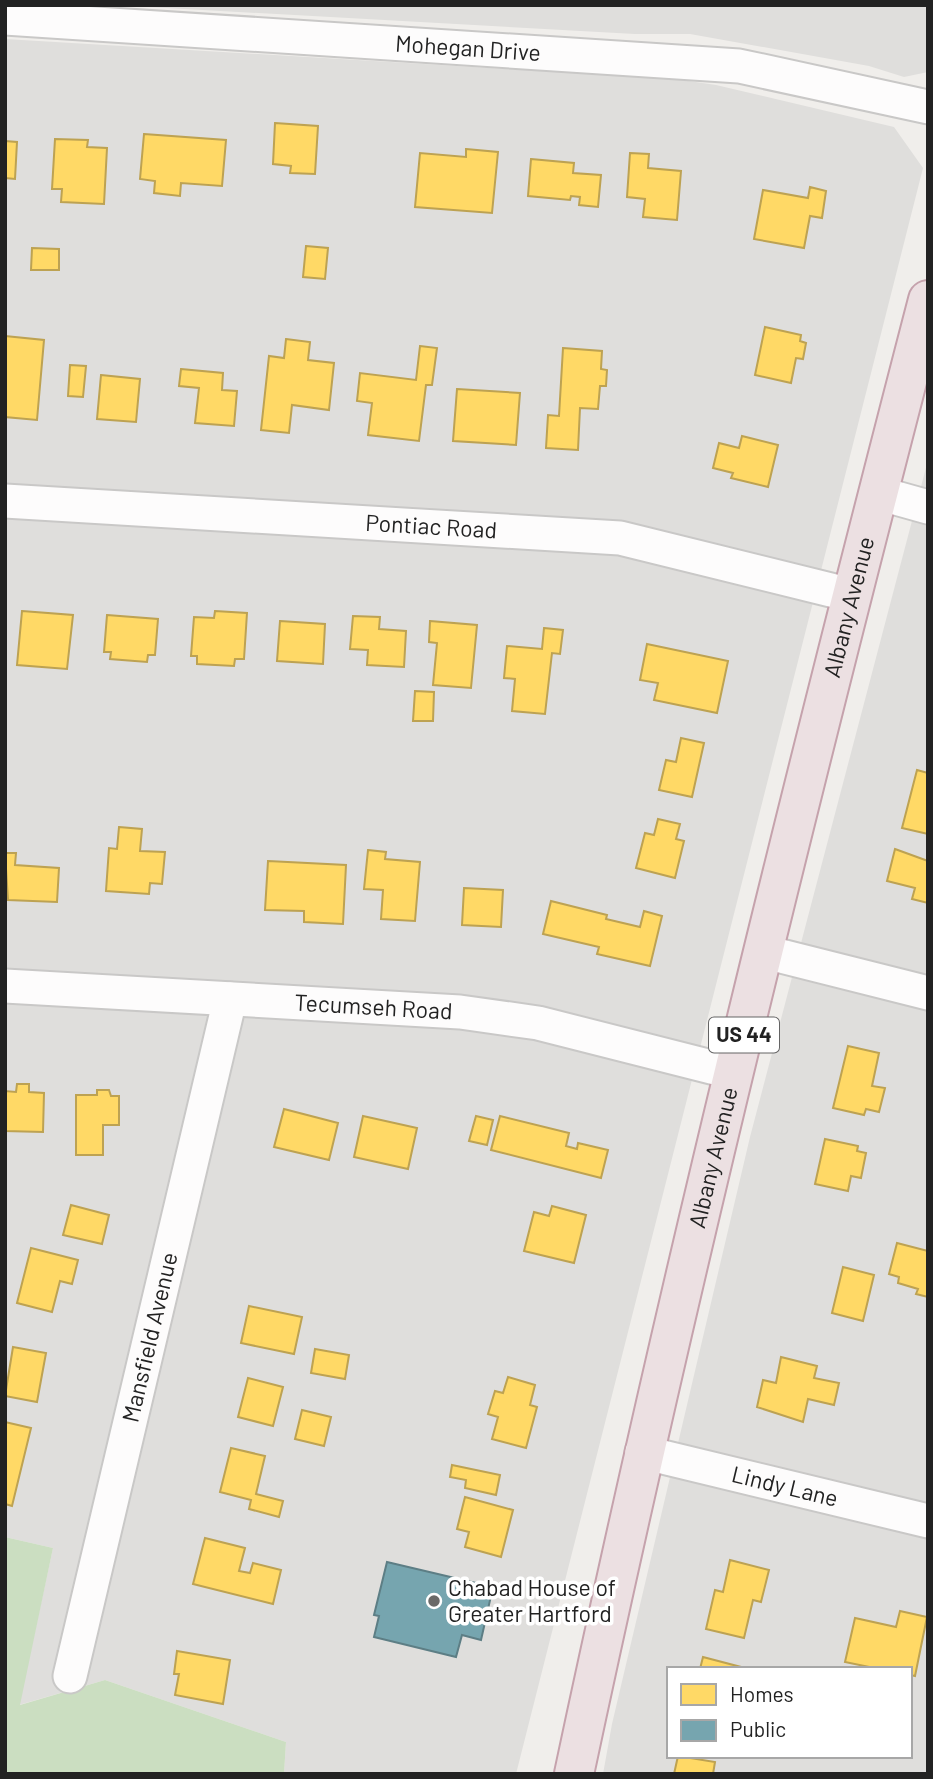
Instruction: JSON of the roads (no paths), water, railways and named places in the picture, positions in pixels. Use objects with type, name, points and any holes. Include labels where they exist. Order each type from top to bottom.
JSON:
[{"type":"highway","name":"Albany Avenue","points":[[573,1774],[642,1452],[851,595],[928,300]]},
{"type":"street","name":"Mohegan Drive","points":[[5,18],[739,66],[928,107]]},
{"type":"street","points":[[878,493],[928,507]]},
{"type":"street","name":"Pontiac Road","points":[[5,501],[620,538],[851,595]]},
{"type":"street","points":[[765,952],[928,993]]},
{"type":"street","name":"Tecumseh Road","points":[[5,986],[460,1012],[538,1023],[735,1073]]},
{"type":"street","name":"Mansfield Avenue","points":[[71,1676],[230,999]]},
{"type":"street","name":"Lindy Lane","points":[[642,1452],[928,1521]]},
{"type":"place","name":"Chabad House of Greater Hartford","points":[[434,1601]]}]
